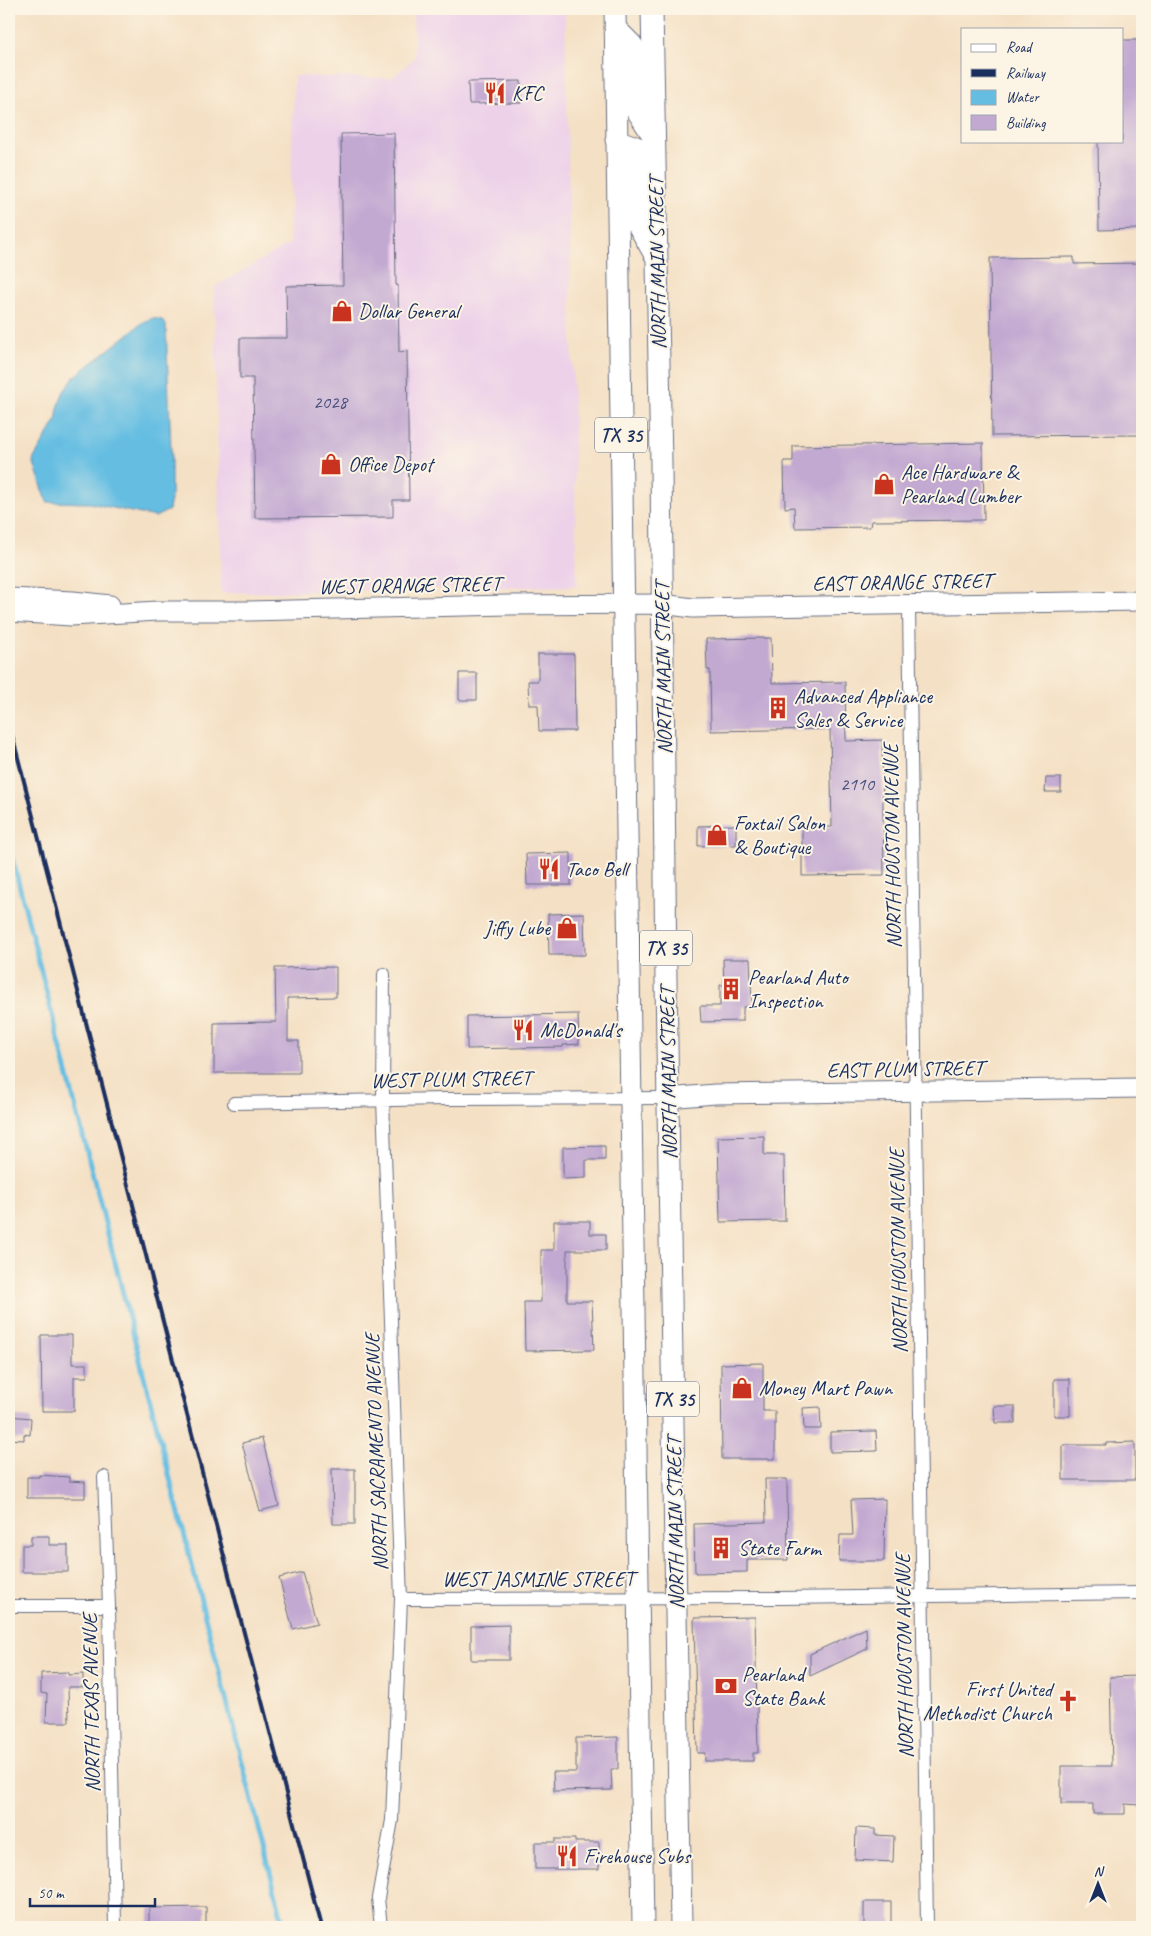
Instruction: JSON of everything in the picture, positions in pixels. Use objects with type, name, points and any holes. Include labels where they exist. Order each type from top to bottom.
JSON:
[{"type":"main road","name":"NORTH MAIN STREET","points":[[652,9],[681,1927]]},
{"type":"main road","name":"NORTH MAIN STREET","points":[[615,18],[643,1927]]},
{"type":"main road","points":[[615,18],[632,45],[634,106],[654,138]]},
{"type":"main road","points":[[616,140],[636,147],[638,224],[656,257]]},
{"type":"street","name":"WEST ORANGE STREET","points":[[9,598],[73,601],[158,610]]},
{"type":"street","name":"EAST ORANGE STREET","points":[[662,604],[693,608],[1142,601]]},
{"type":"street","name":"WEST ORANGE STREET","points":[[9,612],[71,616],[158,610],[256,611],[662,604]]},
{"type":"street","name":"NORTH HOUSTON AVENUE","points":[[909,605],[924,1596],[927,1927]]},
{"type":"street","name":"NORTH SACRAMENTO AVENUE","points":[[381,1927],[378,1898],[392,1820],[401,1599],[382,1099],[384,974]]},
{"type":"street","name":"EAST PLUM STREET","points":[[668,1098],[715,1094],[1142,1088]]},
{"type":"street","name":"WEST PLUM STREET","points":[[234,1103],[382,1099],[668,1098]]},
{"type":"street","name":"NORTH TEXAS AVENUE","points":[[104,1477],[109,1606],[115,1927]]},
{"type":"street","name":"WEST JASMINE STREET","points":[[401,1599],[638,1599],[1142,1593]]},
{"type":"street","points":[[9,1606],[109,1606]]},
{"type":"shaded area","points":[[413,9],[565,9],[577,586],[221,593],[214,287],[289,244],[294,76],[392,78],[414,58]]},
{"type":"water","points":[[153,318],[162,320],[166,325],[171,449],[171,498],[169,510],[155,517],[90,503],[47,502],[33,460],[56,421],[63,393],[73,378],[142,323]]},
{"type":"building","points":[[1124,40],[1142,40],[1142,229],[1099,230],[1098,142],[1124,142]]},
{"type":"building","name":"KFC","points":[[521,81],[521,103],[469,104],[468,82]]},
{"type":"building","points":[[394,133],[396,285],[398,285],[399,352],[407,351],[409,500],[393,500],[393,517],[255,518],[253,378],[240,378],[240,338],[287,338],[286,286],[343,285],[341,134]]},
{"type":"building","points":[[1074,257],[1074,264],[1142,263],[1142,435],[992,436],[990,258]]},
{"type":"building","name":"Ace Hardware & Pearland Lumber","points":[[983,443],[984,520],[871,521],[870,527],[795,528],[794,507],[785,508],[784,461],[793,461],[793,446]]},
{"type":"building","points":[[771,638],[772,683],[845,682],[846,741],[882,740],[884,875],[802,876],[802,827],[832,827],[830,729],[711,731],[710,670],[707,670],[706,639]]},
{"type":"building","points":[[538,654],[574,654],[575,731],[539,731],[538,705],[529,705],[528,681],[538,681]]},
{"type":"building","points":[[459,673],[477,673],[477,700],[459,700]]},
{"type":"building","points":[[1046,778],[1061,778],[1061,792],[1045,792]]},
{"type":"building","name":"Foxtail Salon & Boutique","points":[[736,825],[736,845],[698,846],[698,826]]},
{"type":"building","name":"Taco Bell","points":[[571,853],[571,885],[527,885],[526,854]]},
{"type":"building","name":"Jiffy Lube","points":[[584,913],[585,955],[549,955],[548,914]]},
{"type":"building","name":"Pearland Auto Inspection","points":[[723,959],[750,959],[752,1006],[743,1007],[743,1021],[701,1022],[700,1006],[720,1006],[720,985],[724,985]]},
{"type":"building","points":[[336,967],[336,997],[288,998],[288,1041],[299,1041],[299,1073],[214,1073],[214,1023],[276,1022],[275,968]]},
{"type":"building","name":"McDonald's","points":[[578,1014],[579,1044],[563,1045],[563,1047],[467,1049],[467,1016]]},
{"type":"building","points":[[764,1136],[764,1155],[784,1155],[785,1221],[720,1222],[718,1137]]},
{"type":"building","points":[[605,1146],[605,1160],[586,1160],[586,1178],[563,1179],[563,1147]]},
{"type":"building","points":[[554,1221],[590,1221],[590,1234],[606,1234],[606,1250],[567,1250],[567,1301],[592,1301],[594,1350],[525,1351],[524,1302],[541,1302],[541,1250],[554,1250]]},
{"type":"building","points":[[41,1335],[72,1335],[72,1364],[87,1364],[87,1377],[74,1377],[74,1411],[42,1411]]},
{"type":"building","name":"Money Mart Pawn","points":[[763,1363],[763,1411],[775,1411],[775,1459],[722,1459],[721,1364]]},
{"type":"building","points":[[1054,1379],[1070,1379],[1070,1416],[1054,1416]]},
{"type":"building","points":[[994,1406],[1015,1406],[1015,1423],[995,1423]]},
{"type":"building","points":[[820,1407],[821,1429],[804,1429],[803,1408]]},
{"type":"building","points":[[9,1416],[31,1418],[30,1435],[24,1434],[24,1440],[9,1439]]},
{"type":"building","points":[[876,1431],[877,1451],[830,1452],[830,1432]]},
{"type":"building","points":[[262,1438],[279,1506],[260,1511],[242,1443]]},
{"type":"building","points":[[1135,1442],[1135,1480],[1063,1480],[1063,1445],[1106,1445],[1106,1443]]},
{"type":"building","points":[[332,1469],[355,1469],[355,1524],[333,1524]]},
{"type":"building","points":[[39,1475],[69,1477],[69,1481],[85,1482],[85,1498],[27,1498],[27,1477],[39,1477]]},
{"type":"building","points":[[765,1479],[787,1479],[788,1560],[747,1560],[747,1572],[695,1573],[694,1524],[766,1522]]},
{"type":"building","points":[[885,1499],[884,1561],[839,1561],[840,1535],[853,1535],[851,1500]]},
{"type":"building","points":[[31,1536],[49,1536],[49,1545],[68,1545],[68,1572],[22,1572],[22,1545],[31,1545]]},
{"type":"building","points":[[302,1572],[317,1623],[293,1629],[279,1578]]},
{"type":"building","name":"Pearland State Bank","points":[[755,1617],[758,1753],[753,1753],[753,1761],[705,1761],[705,1753],[697,1753],[694,1618]]},
{"type":"building","points":[[509,1625],[509,1660],[471,1660],[471,1626]]},
{"type":"building","points":[[866,1628],[867,1649],[810,1676],[810,1654]]},
{"type":"building","points":[[68,1672],[68,1675],[83,1674],[83,1687],[68,1687],[69,1722],[46,1722],[47,1694],[41,1693],[41,1673]]},
{"type":"building","points":[[1137,1676],[1140,1767],[1142,1767],[1141,1805],[1125,1804],[1125,1814],[1093,1814],[1093,1804],[1061,1804],[1061,1766],[1112,1766],[1110,1677]]},
{"type":"building","points":[[618,1737],[618,1769],[611,1769],[612,1790],[554,1791],[553,1772],[576,1772],[576,1738]]},
{"type":"building","points":[[856,1828],[875,1829],[875,1835],[894,1836],[893,1862],[855,1860]]},
{"type":"building","name":"Firehouse Subs","points":[[555,1839],[575,1839],[575,1842],[599,1842],[599,1869],[535,1869],[535,1842],[555,1842]]},
{"type":"building","points":[[864,1902],[891,1902],[891,1927],[864,1927]]},
{"type":"building","points":[[206,1907],[206,1927],[149,1927],[149,1908]]},
{"type":"waterway","points":[[9,845],[284,1927]]},
{"type":"railway","points":[[9,723],[321,1927]]},
{"type":"place","name":"KFC","points":[[495,93]]},
{"type":"place","name":"Dollar General","points":[[342,311]]},
{"type":"place","name":"Office Depot","points":[[331,464]]},
{"type":"place","name":"Ace Hardware & Pearland Lumber","points":[[884,484]]},
{"type":"place","name":"Advanced Appliance Sales & Service","points":[[778,708]]},
{"type":"place","name":"Foxtail Salon & Boutique","points":[[717,835]]},
{"type":"place","name":"Taco Bell","points":[[549,869]]},
{"type":"place","name":"Jiffy Lube","points":[[567,928]]},
{"type":"place","name":"Pearland Auto Inspection","points":[[731,989]]},
{"type":"place","name":"McDonald's","points":[[523,1030]]},
{"type":"place","name":"Money Mart Pawn","points":[[742,1388]]},
{"type":"place","name":"State Farm","points":[[721,1548]]},
{"type":"place","name":"Pearland State Bank","points":[[726,1686]]},
{"type":"place","name":"First United Methodist Church","points":[[1068,1701]]},
{"type":"place","name":"Firehouse Subs","points":[[567,1856]]}]
